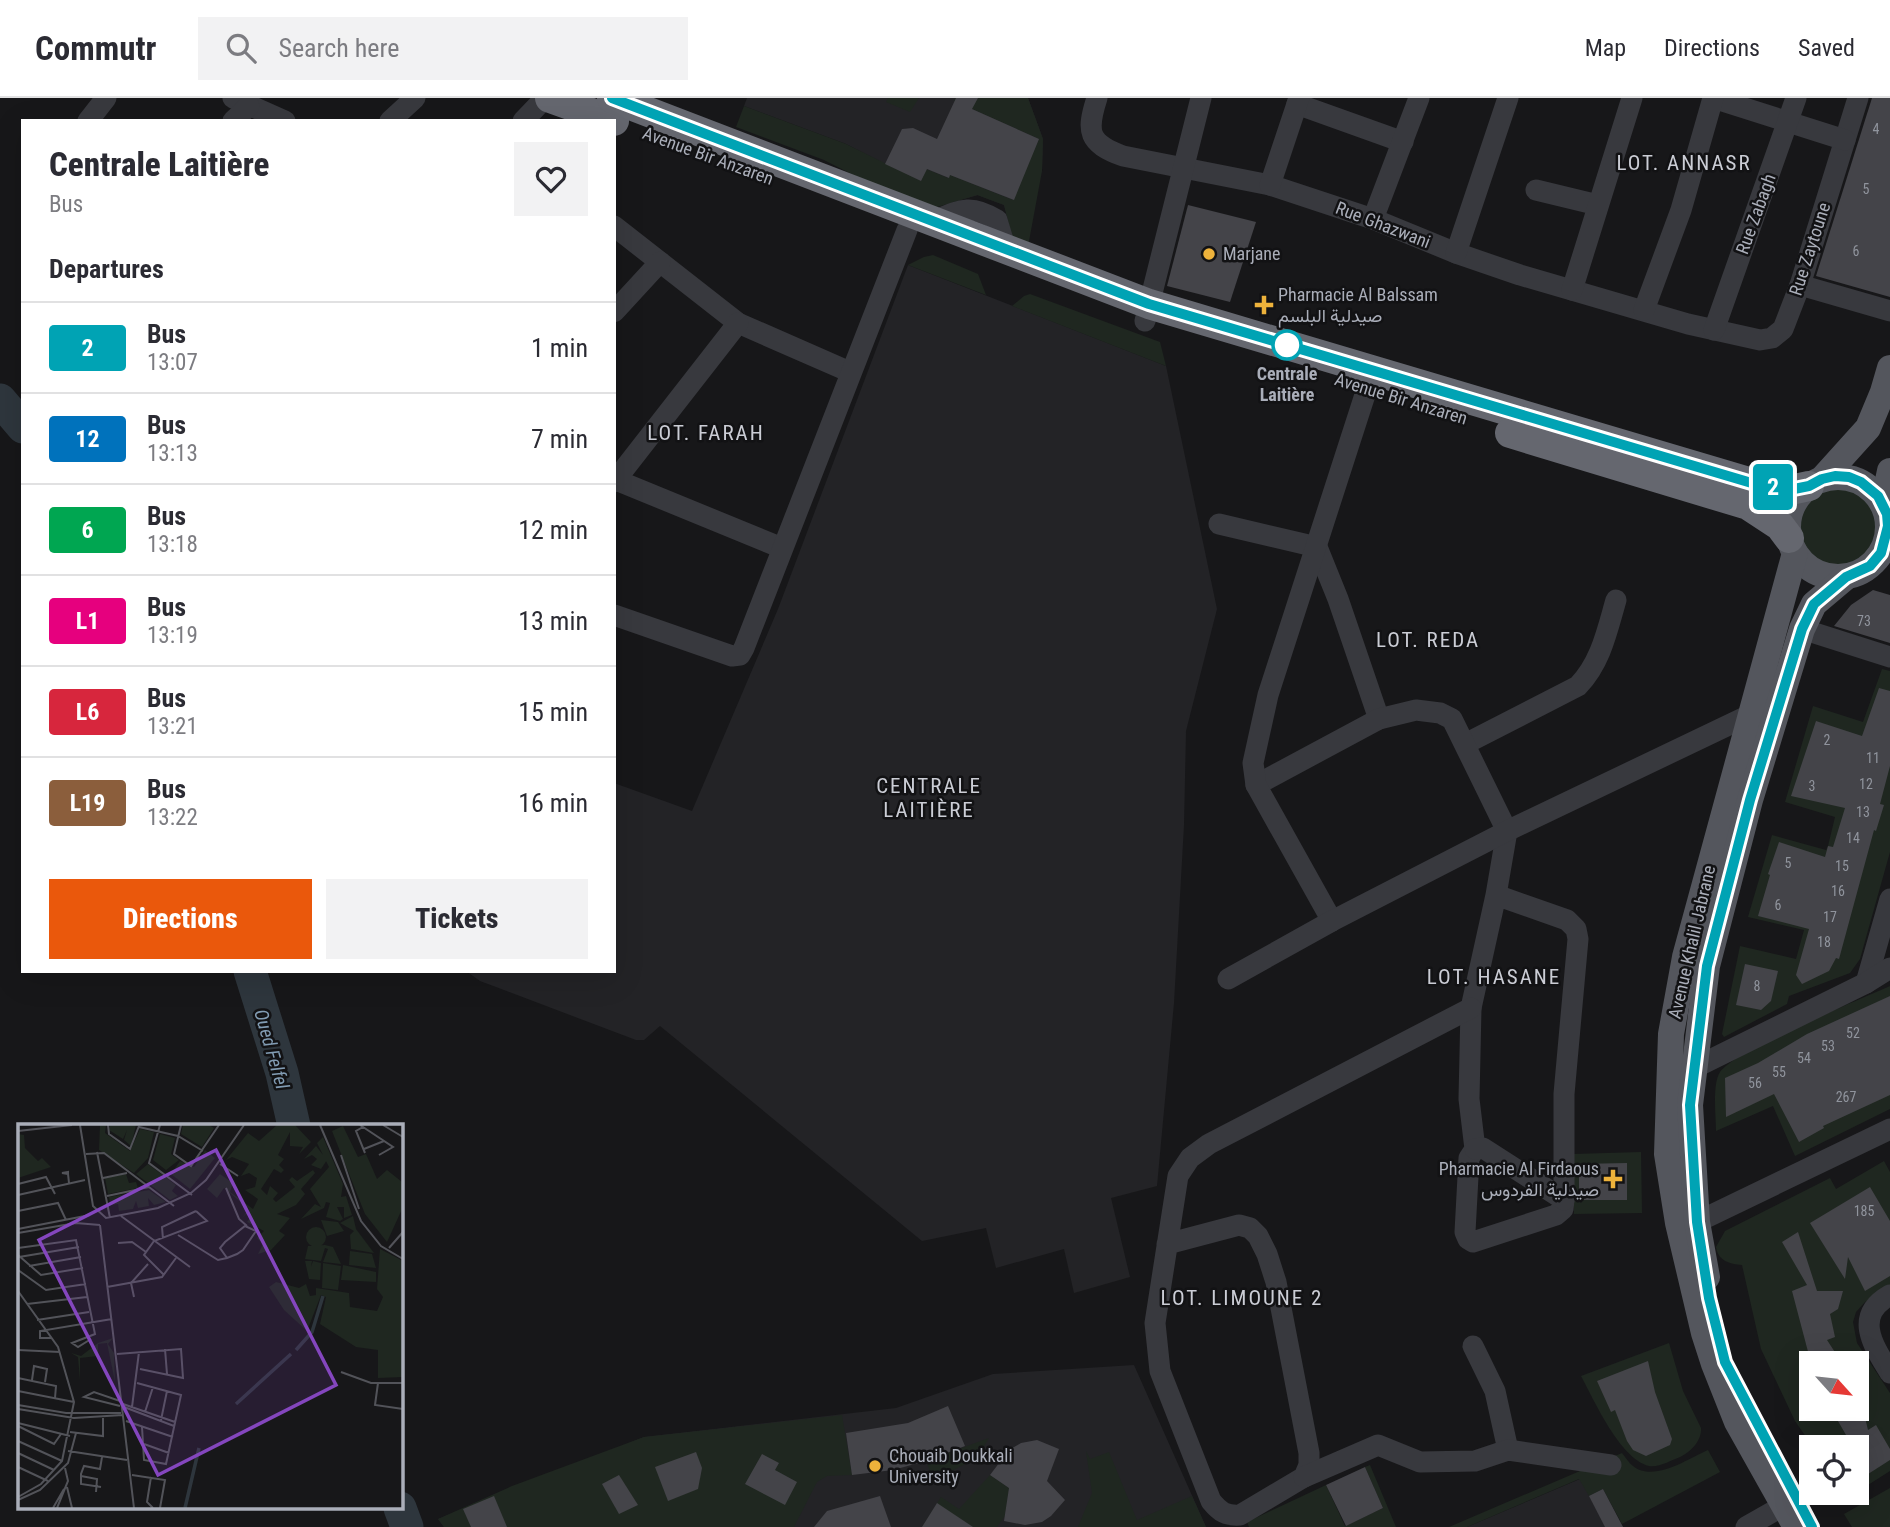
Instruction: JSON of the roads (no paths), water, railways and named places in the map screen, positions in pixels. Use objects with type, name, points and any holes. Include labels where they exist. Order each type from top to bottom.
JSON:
[{"type":"highway","name":"Avenue Bir Anzaren","points":[[612,98],[920,226],[1006,250],[1147,312]]},
{"type":"highway","name":"Avenue Bir Anzaren","points":[[554,105],[606,119]]},
{"type":"highway","name":"Avenue Bir Anzaren","points":[[616,122],[920,226],[1147,312],[1371,380],[1748,505],[1780,526],[1792,545]]},
{"type":"highway","name":"Avenue Bir Anzaren","points":[[1371,380],[1755,484],[1794,489],[1815,482]]},
{"type":"main road","points":[[1890,368],[1868,428],[1797,498],[1789,514],[1792,545],[1815,572],[1846,577],[1880,565],[1887,538],[1890,471]]},
{"type":"main road","points":[[1815,482],[1835,476],[1849,477],[1872,489],[1887,511]]},
{"type":"main road","name":"Avenue Khalil Jabrane","points":[[1699,949],[1749,714],[1784,596],[1792,545]]},
{"type":"main road","name":"Avenue Khalil Jabrane","points":[[1812,1527],[1728,1361],[1667,1154],[1681,1071],[1671,1034],[1802,629],[1814,604],[1846,577]]},
{"type":"main road","name":"Avenue Khalil Jabrane","points":[[1687,1222],[1704,1332],[1730,1405],[1790,1516]]},
{"type":"street","points":[[90,119],[106,98]]},
{"type":"street","points":[[392,119],[415,98]]},
{"type":"street","points":[[1147,312],[1201,98]]},
{"type":"street","points":[[1373,219],[1419,98]]},
{"type":"street","points":[[1457,253],[1508,98]]},
{"type":"street","points":[[1572,290],[1632,98]]},
{"type":"street","points":[[1644,310],[1681,210],[1713,98],[1845,140]]},
{"type":"street","name":"Rue Zabagh","points":[[1714,330],[1796,98]]},
{"type":"street","name":"Rue Zaytoune","points":[[1714,330],[1760,340],[1772,338],[1783,329],[1800,285],[1858,98]]},
{"type":"street","points":[[1269,185],[1298,101],[1403,142]]},
{"type":"street","points":[[234,119],[241,102],[280,119]]},
{"type":"street","name":"Rue Ghazwani","points":[[1093,102],[1089,124],[1091,135],[1109,150],[1142,160],[1269,185],[1373,219],[1520,275],[1714,330]]},
{"type":"street","points":[[527,119],[554,105]]},
{"type":"street","points":[[1536,190],[1598,205]]},
{"type":"street","points":[[616,616],[732,656],[740,654],[850,372],[920,226]]},
{"type":"street","points":[[616,228],[738,323],[850,372]]},
{"type":"street","points":[[616,310],[660,262]]},
{"type":"street","points":[[1800,285],[1890,311]]},
{"type":"street","points":[[616,480],[738,323]]},
{"type":"street","points":[[1332,921],[1256,785],[1252,763],[1268,695],[1371,380]]},
{"type":"street","points":[[616,481],[782,548]]},
{"type":"street","points":[[1219,524],[1317,547]]},
{"type":"street","points":[[1317,547],[1338,599],[1379,719]]},
{"type":"street","points":[[1465,744],[1578,686],[1591,672],[1601,651],[1616,600]]},
{"type":"street","points":[[1802,629],[1890,657]]},
{"type":"street","points":[[1228,979],[1332,921],[1507,831],[1749,714],[1778,705]]},
{"type":"street","points":[[1256,785],[1379,719],[1416,710],[1440,713],[1452,719],[1507,831],[1472,1007],[1469,1099],[1475,1149],[1469,1158],[1465,1232],[1473,1242],[1556,1215],[1563,1209],[1564,1200],[1564,1094],[1578,939],[1576,929],[1567,920],[1496,895]]},
{"type":"street","points":[[1866,983],[1890,899]]},
{"type":"street","points":[[1681,1071],[1866,983],[1890,968]]},
{"type":"street","points":[[1472,1007],[1209,1144],[1190,1158],[1178,1176],[1167,1244],[1156,1323],[1160,1371],[1211,1501],[1219,1511],[1228,1516],[1240,1515],[1304,1477],[1378,1445],[1420,1462],[1475,1461],[1508,1450],[1611,1465]]},
{"type":"street","points":[[1687,1222],[1890,1129]]},
{"type":"street","points":[[1475,1149],[1483,1149],[1564,1200]]},
{"type":"street","points":[[1167,1244],[1239,1225],[1250,1228],[1258,1236],[1276,1282],[1309,1453],[1309,1465],[1304,1477]]},
{"type":"street","points":[[1890,1295],[1877,1303],[1870,1315],[1868,1327],[1877,1352],[1890,1373]]},
{"type":"street","points":[[1473,1346],[1495,1391],[1508,1450]]},
{"type":"street","points":[[1746,1527],[1790,1516]]},
{"type":"waterway","name":"Oued Felfel","points":[[0,400],[21,425]]},
{"type":"waterway","name":"Oued Felfel","points":[[251,973],[282,1073],[294,1124]]},
{"type":"waterway","name":"Oued Felfel","points":[[401,1510],[407,1527]]},
{"type":"place","name":"Marjane","points":[[1209,254]]},
{"type":"place","name":"Pharmacie Al Balssam صيدلية البلسم","points":[[1264,305]]},
{"type":"place","name":"Centrale Laitière","points":[[1287,345]]},
{"type":"place","name":"Pharmacie Al Firdaous صيدلية الفردوس","points":[[1613,1179]]},
{"type":"place","name":"Chouaib Doukkali University","points":[[875,1466]]},
{"type":"district","name":"LOT. ANNASR","points":[[1684,163]]},
{"type":"district","name":"LOT. FARAH","points":[[706,433]]},
{"type":"district","name":"LOT. REDA","points":[[1428,640]]},
{"type":"district","name":"CENTRALE LAITIÈRE","points":[[929,798]]},
{"type":"district","name":"LOT. HASANE","points":[[1494,977]]},
{"type":"district","name":"LOT. LIMOUNE 2","points":[[1242,1298]]}]
